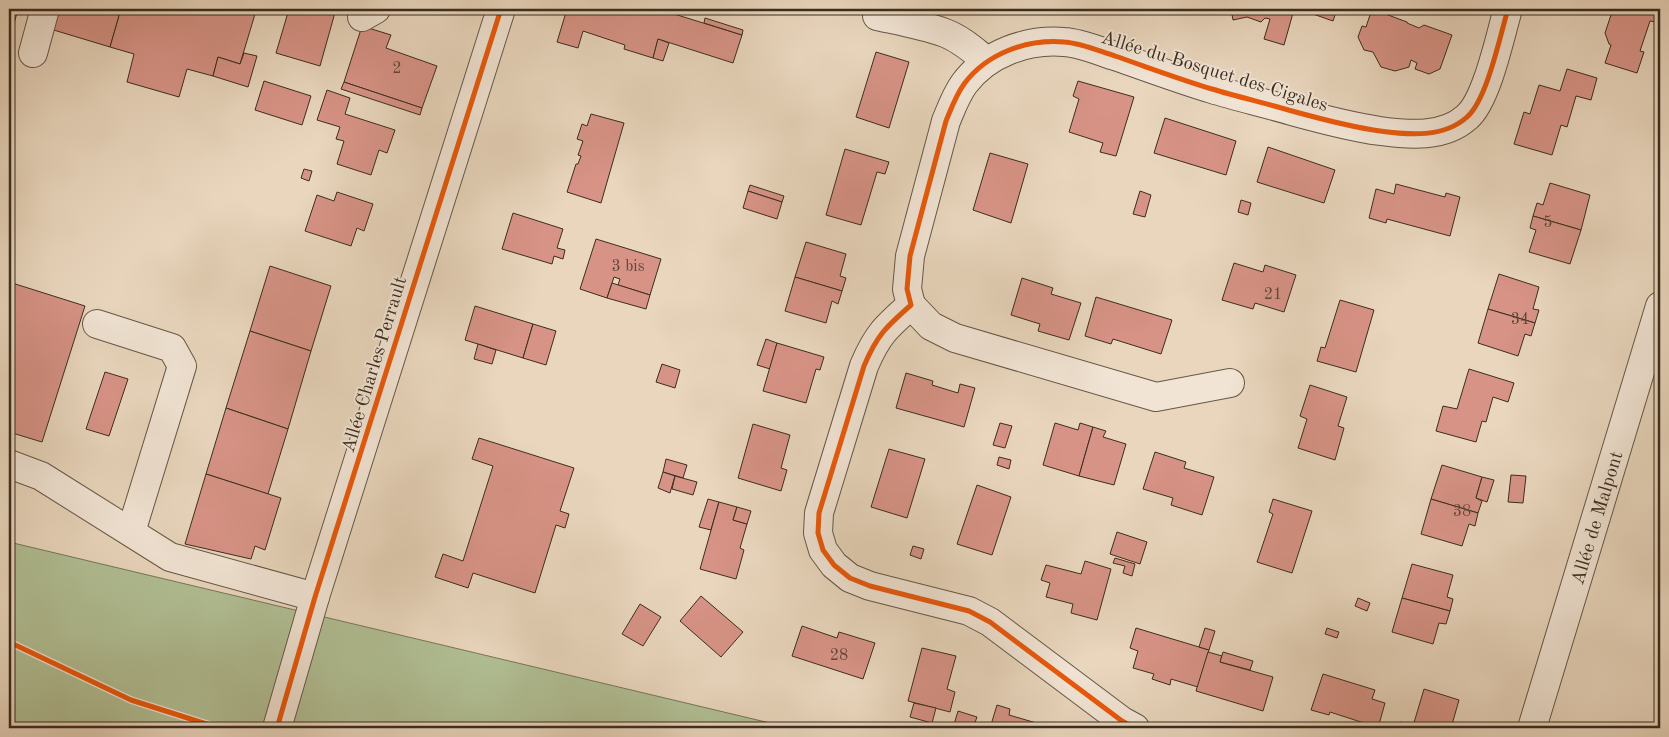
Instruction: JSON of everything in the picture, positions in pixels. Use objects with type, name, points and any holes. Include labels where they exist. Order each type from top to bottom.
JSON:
[{"type":"street","points":[[33,53],[45,9]]},
{"type":"street","name":"Allée Charles Perrault","points":[[276,728],[500,9]]},
{"type":"street","name":"Allée du Bosquet des Cigales","points":[[911,306],[907,289],[910,256],[946,121],[954,101],[964,85],[987,61],[1004,51],[1046,42],[1065,42],[1091,48],[1212,89],[1328,120],[1366,129],[1420,134],[1438,132],[1454,125],[1466,118],[1476,108],[1484,90],[1508,9]]},
{"type":"street","points":[[877,16],[922,26],[947,34],[969,47],[987,61]]},
{"type":"street","points":[[1135,728],[1122,721],[990,622],[969,611],[870,586],[850,578],[834,565],[823,550],[818,533],[818,513],[872,346],[885,328],[911,306],[931,326],[955,338],[1156,398],[1230,383]]},
{"type":"street","name":"Allée de Malpont","points":[[1532,728],[1660,306]]},
{"type":"street","points":[[97,324],[172,348],[182,366],[131,532]]},
{"type":"street","points":[[9,464],[41,476],[170,557],[316,597]]},
{"type":"green space","points":[[9,542],[791,728],[9,728]]},
{"type":"building","points":[[9,9],[18,9],[11,35],[9,34]]},
{"type":"building","points":[[53,9],[121,9],[110,47],[47,28]]},
{"type":"building","points":[[121,9],[238,9],[255,14],[240,64],[218,57],[213,76],[187,69],[179,97],[127,82],[134,54],[110,47]]},
{"type":"building","points":[[289,9],[336,9],[320,66],[276,53]]},
{"type":"building","points":[[567,9],[658,9],[742,35],[733,63],[658,39],[653,58],[624,49],[625,45],[583,31],[578,48],[557,42]]},
{"type":"building","points":[[1231,9],[1290,9],[1289,12],[1293,13],[1284,45],[1264,39],[1270,19],[1265,18],[1261,22],[1247,17],[1233,20]]},
{"type":"building","points":[[1315,9],[1337,9],[1333,21],[1313,14]]},
{"type":"building","points":[[1372,9],[1419,28],[1424,25],[1452,35],[1440,69],[1429,74],[1415,69],[1417,63],[1411,60],[1409,67],[1395,71],[1381,67],[1373,52],[1364,50],[1358,37],[1362,26],[1366,27]]},
{"type":"building","points":[[1613,9],[1660,9],[1656,22],[1650,21],[1640,51],[1644,52],[1637,73],[1605,63],[1611,45],[1605,33]]},
{"type":"building","points":[[705,18],[743,30],[742,35],[704,23]]},
{"type":"building","points":[[362,26],[391,35],[386,48],[437,66],[422,108],[344,82]]},
{"type":"building","points":[[658,39],[669,43],[663,61],[653,58]]},
{"type":"building","points":[[876,52],[909,62],[889,128],[856,117]]},
{"type":"building","points":[[244,53],[257,56],[248,87],[213,76],[218,57],[240,64]]},
{"type":"building","points":[[1567,69],[1597,78],[1591,100],[1576,96],[1567,127],[1561,125],[1552,155],[1514,144],[1524,112],[1530,114],[1539,85],[1560,91]]},
{"type":"building","points":[[264,81],[311,96],[302,125],[255,110]]},
{"type":"building","points":[[1078,81],[1134,97],[1116,156],[1100,152],[1103,143],[1069,132],[1079,99],[1073,96]]},
{"type":"building","points":[[344,82],[422,108],[420,115],[341,89]]},
{"type":"building","points":[[327,90],[350,98],[345,114],[395,130],[387,153],[379,150],[371,175],[337,164],[344,141],[336,139],[340,127],[317,120]]},
{"type":"building","points":[[591,114],[624,123],[601,203],[567,192],[576,164],[578,164],[581,156],[578,155],[583,141],[577,139],[582,124],[587,126]]},
{"type":"building","points":[[1165,118],[1236,141],[1226,175],[1154,153]]},
{"type":"building","points":[[1268,147],[1335,170],[1324,203],[1257,182]]},
{"type":"building","points":[[845,149],[889,162],[885,174],[877,172],[861,225],[826,215]]},
{"type":"building","points":[[990,153],[1028,164],[1011,223],[973,210]]},
{"type":"building","points":[[304,169],[312,171],[309,181],[301,178]]},
{"type":"building","points":[[1550,183],[1590,195],[1581,230],[1533,216],[1537,203],[1543,205]]},
{"type":"building","points":[[1396,184],[1445,197],[1446,193],[1460,197],[1450,236],[1387,219],[1386,223],[1369,218],[1376,189],[1394,194]]},
{"type":"building","points":[[750,185],[784,196],[782,202],[748,191]]},
{"type":"building","points":[[748,191],[782,202],[777,219],[743,208]]},
{"type":"building","points":[[1140,191],[1151,195],[1145,217],[1133,214]]},
{"type":"building","points":[[337,192],[373,204],[364,231],[357,228],[351,246],[305,231],[317,195],[334,201]]},
{"type":"building","points":[[1241,200],[1251,203],[1248,215],[1238,212]]},
{"type":"building","points":[[513,213],[563,229],[557,248],[565,250],[563,259],[554,256],[552,264],[502,249]]},
{"type":"building","points":[[1533,216],[1581,230],[1570,264],[1529,252],[1536,230],[1530,228]]},
{"type":"building","points":[[596,239],[661,259],[650,295],[618,285],[620,279],[614,277],[607,298],[580,289]]},
{"type":"building","points":[[806,242],[846,254],[840,276],[846,278],[842,291],[795,277]]},
{"type":"building","points":[[1234,263],[1263,272],[1265,265],[1296,275],[1284,312],[1255,303],[1253,309],[1222,300]]},
{"type":"building","points":[[270,266],[331,286],[311,351],[250,331]]},
{"type":"building","points":[[1499,274],[1539,287],[1533,309],[1539,310],[1535,323],[1488,309]]},
{"type":"building","points":[[795,277],[842,291],[838,304],[832,301],[826,323],[785,311]]},
{"type":"building","points":[[1022,278],[1053,288],[1051,294],[1081,303],[1069,340],[1038,331],[1040,324],[1011,315]]},
{"type":"building","points":[[9,282],[85,306],[42,442],[9,432]]},
{"type":"building","points":[[612,283],[650,295],[646,309],[607,298]]},
{"type":"building","points":[[1096,297],[1172,320],[1161,354],[1113,339],[1111,344],[1085,336]]},
{"type":"building","points":[[1340,300],[1374,310],[1356,372],[1317,361],[1321,347],[1325,348]]},
{"type":"building","points":[[475,306],[533,324],[523,358],[465,340]]},
{"type":"building","points":[[1488,309],[1535,323],[1531,336],[1525,334],[1518,356],[1478,343]]},
{"type":"building","points":[[533,324],[556,331],[546,365],[523,358]]},
{"type":"building","points":[[250,331],[311,351],[288,429],[226,408]]},
{"type":"building","points":[[766,339],[777,343],[770,369],[757,365]]},
{"type":"building","points":[[777,343],[824,357],[820,370],[816,369],[806,403],[763,391]]},
{"type":"building","points":[[478,344],[496,350],[492,364],[474,359]]},
{"type":"building","points":[[662,364],[680,370],[675,388],[656,382]]},
{"type":"building","points":[[1469,369],[1514,383],[1508,402],[1493,397],[1486,422],[1482,421],[1476,442],[1436,431],[1443,406],[1457,409]]},
{"type":"building","points":[[105,372],[128,379],[109,436],[86,429]]},
{"type":"building","points":[[906,373],[933,381],[932,385],[958,393],[960,384],[975,388],[964,427],[896,408]]},
{"type":"building","points":[[1310,385],[1347,397],[1338,426],[1344,428],[1335,460],[1298,448],[1307,419],[1300,416]]},
{"type":"building","points":[[226,408],[288,429],[268,494],[206,474]]},
{"type":"building","points":[[1000,423],[1012,426],[1005,448],[993,445]]},
{"type":"building","points":[[1055,423],[1078,430],[1080,423],[1093,427],[1079,476],[1043,465]]},
{"type":"building","points":[[753,424],[790,435],[781,468],[787,470],[781,491],[738,478]]},
{"type":"building","points":[[1093,427],[1106,431],[1103,437],[1126,444],[1114,485],[1079,476]]},
{"type":"building","points":[[479,438],[574,468],[560,511],[569,514],[565,528],[556,525],[535,593],[473,573],[468,588],[435,577],[443,554],[463,561],[493,466],[472,459]]},
{"type":"building","points":[[889,449],[925,459],[907,518],[871,507]]},
{"type":"building","points":[[1155,452],[1186,462],[1184,468],[1214,477],[1202,515],[1171,505],[1173,498],[1143,489]]},
{"type":"building","points":[[999,457],[1011,460],[1009,469],[997,465]]},
{"type":"building","points":[[666,459],[687,465],[683,478],[663,472]]},
{"type":"building","points":[[1442,465],[1482,477],[1476,498],[1482,501],[1478,513],[1431,499]]},
{"type":"building","points":[[663,472],[675,476],[670,493],[658,488]]},
{"type":"building","points":[[206,474],[281,498],[265,550],[255,546],[251,559],[185,544]]},
{"type":"building","points":[[1511,475],[1526,476],[1523,503],[1508,502]]},
{"type":"building","points":[[675,476],[697,482],[693,495],[672,489]]},
{"type":"building","points":[[1482,477],[1494,480],[1487,502],[1476,498]]},
{"type":"building","points":[[977,485],[1011,497],[992,555],[957,544]]},
{"type":"building","points":[[708,499],[719,502],[711,530],[699,527]]},
{"type":"building","points":[[1273,499],[1312,511],[1292,573],[1257,562],[1273,514],[1269,512]]},
{"type":"building","points":[[1431,499],[1478,513],[1475,526],[1469,524],[1462,546],[1421,534]]},
{"type":"building","points":[[719,502],[737,507],[733,520],[747,524],[740,548],[744,550],[736,579],[700,569]]},
{"type":"building","points":[[737,507],[751,511],[747,524],[733,520]]},
{"type":"building","points":[[1117,532],[1147,542],[1140,564],[1110,554]]},
{"type":"building","points":[[913,546],[924,549],[921,559],[910,555]]},
{"type":"building","points":[[1115,558],[1135,564],[1132,576],[1123,573],[1125,566],[1113,563]]},
{"type":"building","points":[[1085,561],[1111,569],[1097,620],[1071,613],[1073,604],[1046,597],[1050,583],[1041,580],[1046,565],[1081,574]]},
{"type":"building","points":[[1412,564],[1453,575],[1447,597],[1453,599],[1450,611],[1402,598]]},
{"type":"building","points":[[701,596],[743,632],[721,657],[680,621]]},
{"type":"building","points":[[1358,598],[1370,603],[1367,611],[1355,606]]},
{"type":"building","points":[[1402,598],[1450,611],[1446,624],[1439,623],[1433,644],[1392,632]]},
{"type":"building","points":[[640,604],[661,617],[643,646],[622,634]]},
{"type":"building","points":[[802,626],[837,638],[839,632],[875,643],[863,679],[792,656]]},
{"type":"building","points":[[1136,628],[1209,650],[1198,687],[1171,679],[1170,685],[1152,679],[1154,674],[1133,668],[1138,651],[1130,648]]},
{"type":"building","points":[[1205,628],[1215,631],[1209,650],[1199,647]]},
{"type":"building","points":[[1327,628],[1339,632],[1337,638],[1325,634]]},
{"type":"building","points":[[922,648],[956,656],[947,689],[955,692],[950,712],[908,701]]},
{"type":"building","points":[[1208,652],[1222,656],[1220,662],[1273,677],[1263,711],[1196,691]]},
{"type":"building","points":[[1223,652],[1253,661],[1250,670],[1220,662]]},
{"type":"building","points":[[1323,674],[1375,690],[1372,699],[1385,703],[1378,728],[1363,728],[1364,723],[1330,712],[1329,715],[1311,710]]},
{"type":"building","points":[[1424,689],[1459,700],[1451,728],[1398,728],[1400,722],[1413,726]]},
{"type":"building","points":[[914,703],[936,708],[932,723],[910,717]]},
{"type":"building","points":[[997,705],[1010,709],[1009,715],[1050,728],[990,728]]},
{"type":"building","points":[[958,711],[977,717],[973,728],[953,728]]},
{"type":"cycle path","points":[[277,728],[315,597],[501,9]]},
{"type":"cycle path","points":[[1135,728],[1122,721],[990,622],[969,611],[870,586],[850,578],[834,565],[823,550],[818,533],[819,513],[864,366],[873,346],[883,332],[911,305],[907,289],[910,256],[946,121],[954,102],[973,73],[996,56],[1009,50],[1036,43],[1064,42],[1090,48],[1222,92],[1336,122],[1391,132],[1414,134],[1437,132],[1448,129],[1467,117],[1481,97],[1492,67],[1508,9]]},
{"type":"cycle path","points":[[9,642],[131,700],[219,728]]}]
